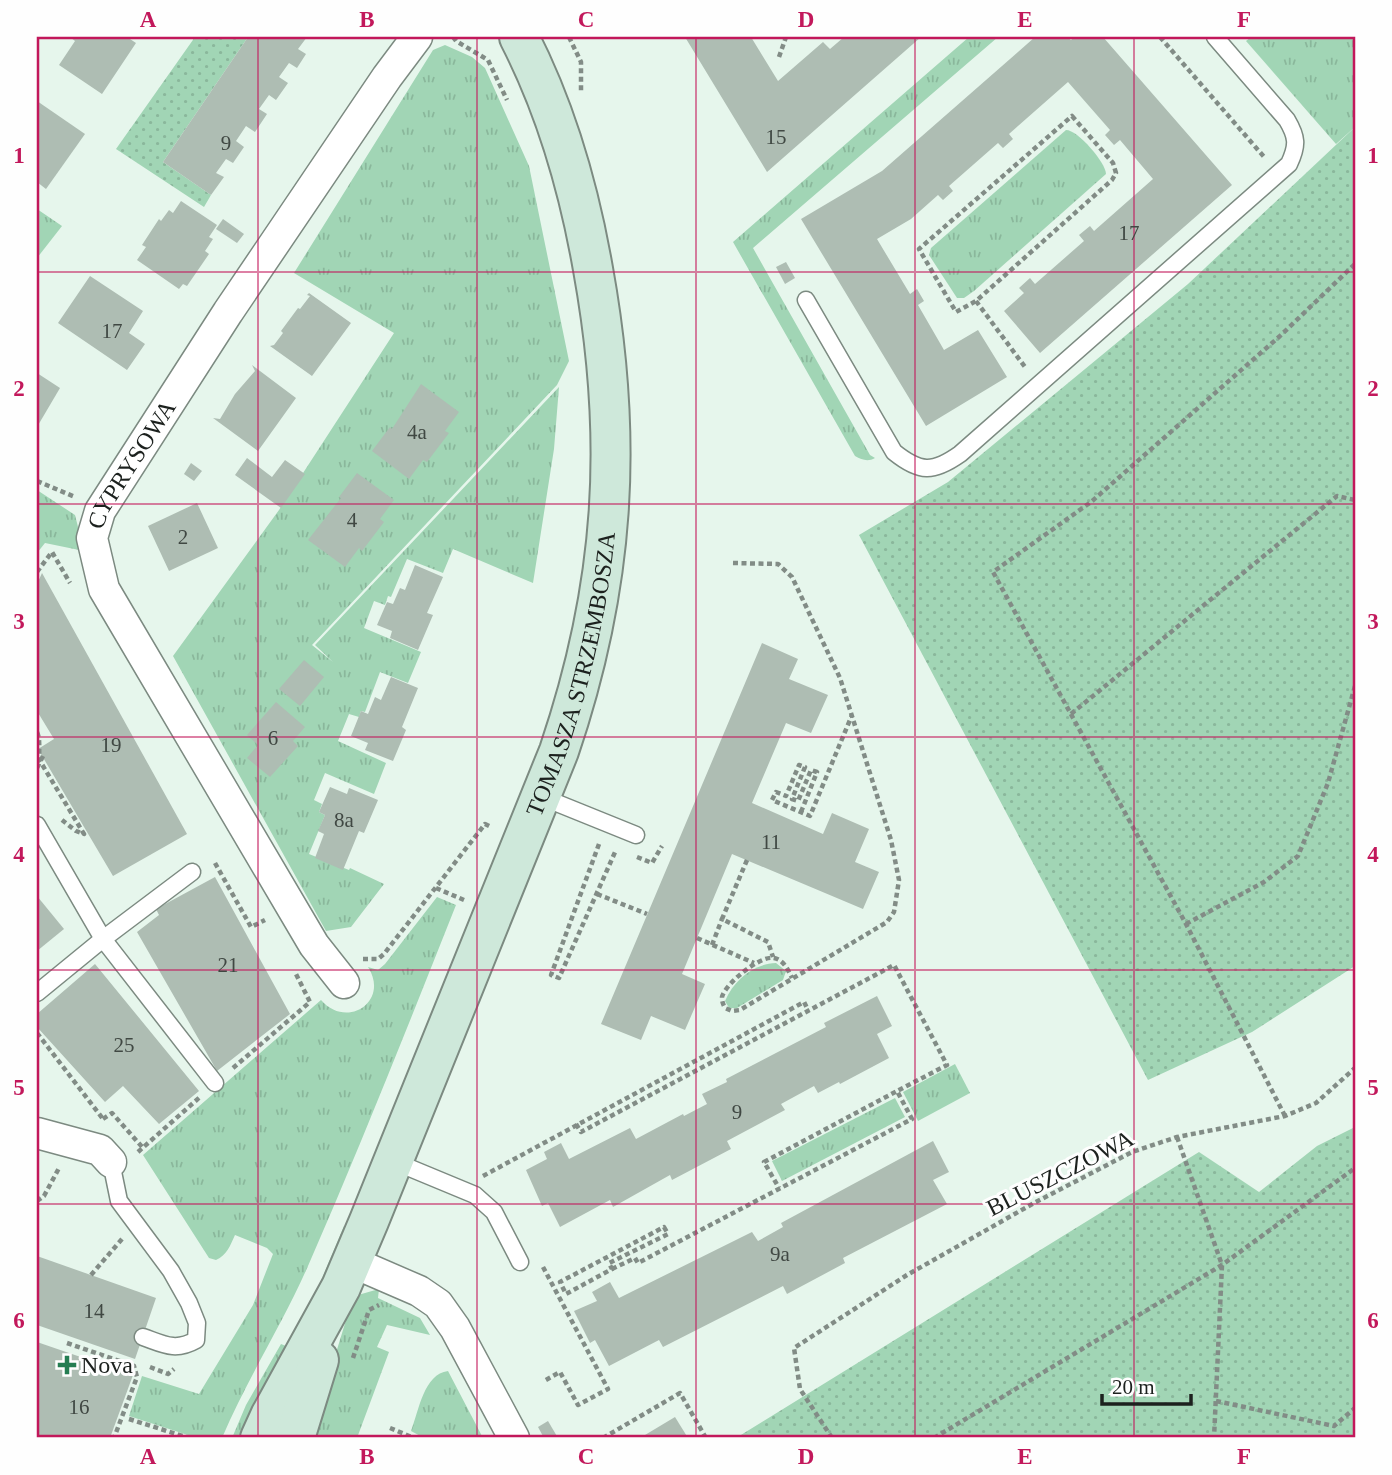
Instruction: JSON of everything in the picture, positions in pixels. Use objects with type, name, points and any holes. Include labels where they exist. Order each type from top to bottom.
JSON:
[{"type":"street","name":"CYPRYSOWA","points":[[349,970],[314,945],[104,589],[92,538],[100,511],[228,312],[417,37]]},
{"type":"street","name":"TOMASZA STRZEMBOSZA","points":[[295,1438],[346,1275],[542,797],[578,693],[596,620],[605,565],[611,489],[611,411],[604,328],[582,210],[569,162],[519,37]]},
{"type":"street","points":[[37,1133],[100,1150],[111,1162]]},
{"type":"street","name":"TOMASZA STRZEMBOSZA","points":[[260,1438],[346,1275]]},
{"type":"street","points":[[346,1275],[419,1291],[438,1304],[456,1328],[514,1438]]},
{"type":"lane","points":[[806,300],[894,452],[909,465],[927,470],[947,463],[1289,164],[1294,153],[1296,135],[1287,120],[1215,37]]},
{"type":"lane","points":[[542,797],[636,835]]},
{"type":"lane","points":[[37,825],[103,939],[215,1083]]},
{"type":"lane","points":[[37,993],[192,872]]},
{"type":"lane","points":[[393,1161],[475,1195],[487,1204],[494,1212],[520,1262]]},
{"type":"lane","points":[[111,1162],[120,1200],[171,1271],[197,1323],[196,1340],[184,1347],[172,1347],[143,1337]]},
{"type":"path","points":[[453,37],[488,60],[510,107]]},
{"type":"path","points":[[569,37],[581,62],[581,90]]},
{"type":"path","points":[[779,57],[786,37]]},
{"type":"path","points":[[1160,37],[1269,163]]},
{"type":"path","points":[[1072,116],[1113,163],[1116,173],[1112,180],[976,301],[956,312],[919,249],[1072,116]]},
{"type":"path","points":[[1285,1116],[1186,924],[993,572],[1091,502],[1280,336],[1355,264]]},
{"type":"path","points":[[976,301],[1030,374]]},
{"type":"path","points":[[37,481],[100,511]]},
{"type":"path","points":[[1071,714],[1337,496],[1355,500]]},
{"type":"path","points":[[733,563],[778,564],[792,577],[840,678],[891,839],[899,880],[894,912],[887,922],[740,1010],[725,1008],[723,996],[726,989],[754,963],[773,957],[782,961],[793,978]]},
{"type":"path","points":[[1186,924],[1264,882],[1297,856],[1328,783],[1355,686]]},
{"type":"path","points":[[801,812],[817,772],[811,770],[798,802],[792,799],[805,767],[799,765],[786,796],[776,792],[772,800],[810,816],[853,715]]},
{"type":"path","points":[[37,732],[41,759],[83,834],[56,815]]},
{"type":"path","points":[[37,768],[41,759]]},
{"type":"path","points":[[349,970],[384,954],[485,824]]},
{"type":"path","points":[[599,842],[551,975],[559,978],[617,849]]},
{"type":"path","points":[[712,945],[747,860]]},
{"type":"path","points":[[192,872],[214,862],[251,927],[265,920]]},
{"type":"path","points":[[436,888],[468,902]]},
{"type":"path","points":[[597,894],[647,914]]},
{"type":"path","points":[[722,919],[768,942],[773,957]]},
{"type":"path","points":[[697,938],[754,963]]},
{"type":"path","points":[[576,1124],[581,1132],[894,965],[947,1065],[764,1162],[779,1188]]},
{"type":"path","points":[[518,1156],[804,1002],[808,1010]]},
{"type":"path","points":[[37,1033],[103,1119],[103,1128]]},
{"type":"path","points":[[695,1060],[699,1068]]},
{"type":"path","name":"BLUSZCZOWA","points":[[832,1438],[800,1389],[794,1348],[907,1275],[1023,1209],[1132,1152],[1177,1137],[1285,1116],[1316,1103],[1355,1068]]},
{"type":"path","points":[[612,1269],[609,1264],[668,1234],[664,1227],[560,1282],[566,1294],[635,1258],[638,1262],[912,1119],[897,1091]]},
{"type":"path","points":[[103,1119],[112,1113],[144,1148]]},
{"type":"path","points":[[1177,1137],[1222,1265],[1214,1438]]},
{"type":"path","points":[[37,1201],[44,1196],[65,1159],[70,1142]]},
{"type":"path","points":[[934,1438],[1222,1265],[1355,1168]]},
{"type":"path","points":[[477,1179],[489,1185]]},
{"type":"path","points":[[541,1264],[608,1389],[578,1405],[560,1372],[544,1381]]},
{"type":"path","points":[[349,1369],[369,1310],[389,1298]]},
{"type":"path","points":[[68,1343],[135,1363],[137,1377],[114,1438]]},
{"type":"path","points":[[603,1438],[680,1392],[706,1438]]},
{"type":"path","points":[[1216,1401],[1334,1426],[1355,1408]]},
{"type":"path","points":[[129,1419],[189,1438]]},
{"type":"path","points":[[390,1428],[414,1438]]},
{"type":"path","points":[[156,1436],[158,1429]]},
{"type":"green space","points":[[195,37],[248,37],[163,162],[211,195],[204,207],[116,149]]},
{"type":"green space","points":[[969,37],[998,37],[753,248],[870,455],[875,458],[863,459],[855,456],[733,242]]},
{"type":"green space","points":[[1251,37],[1355,37],[1355,127],[1336,144],[1246,41]]},
{"type":"green space","points":[[445,45],[472,57],[485,68],[529,166],[569,361],[557,385],[312,645],[333,662],[315,645],[559,387],[554,449],[533,583],[453,549],[443,573],[407,559],[385,605],[374,601],[364,628],[421,652],[408,683],[380,672],[365,712],[361,711],[359,717],[349,714],[338,741],[386,763],[374,794],[325,773],[314,800],[322,804],[319,812],[325,815],[309,854],[349,870],[350,868],[384,884],[351,927],[326,931],[173,656],[279,510],[394,333],[294,273],[433,50]]},
{"type":"green space","points":[[1355,127],[1355,966],[1252,1032],[1148,1080],[859,535],[948,482],[1188,284]]},
{"type":"green space","points":[[1066,130],[1077,135],[1090,148],[1106,174],[974,291],[964,298],[957,298],[929,255],[931,248]]},
{"type":"green space","points":[[37,209],[62,226],[37,258]]},
{"type":"green space","points":[[37,490],[75,515],[84,551],[45,543],[37,553]]},
{"type":"green space","points":[[437,897],[456,905],[308,1266],[222,1438],[197,1438],[129,1416],[142,1376],[199,1394],[253,1305],[273,1254],[267,1248],[235,1235],[223,1256],[216,1260],[209,1258],[143,1155],[321,1000],[331,1009],[342,1012],[353,1012],[362,1008],[374,991],[368,967],[378,970],[385,964]]},
{"type":"green space","points":[[776,963],[786,971],[783,980],[737,1008],[729,1008],[725,1001],[745,974],[760,966]]},
{"type":"green space","points":[[955,1064],[970,1093],[918,1121],[903,1092]]},
{"type":"green space","points":[[895,1098],[905,1117],[782,1181],[772,1161]]},
{"type":"green space","points":[[1355,1127],[1355,1438],[736,1438],[1199,1152],[1259,1192],[1317,1146]]},
{"type":"green space","points":[[344,1226],[349,1228],[245,1438],[232,1438],[246,1405],[281,1344],[286,1346],[320,1283]]},
{"type":"green space","points":[[379,1289],[378,1298],[420,1318],[430,1335],[387,1325],[377,1347],[389,1352],[357,1438],[310,1438],[350,1307],[358,1295]]},
{"type":"green space","points":[[448,1371],[483,1438],[424,1438],[411,1431],[428,1386],[433,1379]]},
{"type":"building","points":[[70,37],[127,37],[136,43],[102,94],[59,65],[75,41]]},
{"type":"building","points":[[248,37],[307,37],[298,49],[306,54],[297,68],[289,63],[279,77],[288,83],[276,100],[269,95],[259,109],[267,114],[255,132],[246,126],[236,141],[244,147],[233,163],[226,159],[216,173],[224,177],[211,195],[163,162]]},
{"type":"building","points":[[685,37],[751,37],[778,81],[823,42],[830,49],[844,37],[921,37],[767,172]]},
{"type":"building","points":[[1035,37],[1067,37],[1071,40],[1074,37],[1103,37],[1232,185],[1040,353],[1004,311],[1024,293],[1019,288],[1030,278],[1035,284],[1084,241],[1079,235],[1090,226],[1094,231],[1153,179],[1120,140],[1114,145],[1105,135],[1110,130],[1068,82],[1009,134],[1013,139],[1003,148],[998,143],[949,186],[953,191],[943,200],[938,195],[911,219],[877,239],[910,294],[917,289],[924,301],[918,305],[944,350],[978,330],[1007,377],[926,426],[801,219],[882,171]]},
{"type":"building","points":[[37,101],[85,134],[46,189],[37,182]]},
{"type":"building","points":[[181,201],[217,225],[209,237],[213,239],[205,251],[209,254],[187,286],[183,284],[179,289],[137,260],[146,247],[142,245],[159,219],[161,221],[169,210],[173,213]]},
{"type":"building","points":[[223,219],[244,234],[237,243],[216,229]]},
{"type":"building","points":[[786,262],[795,278],[785,284],[776,267]]},
{"type":"building","points":[[90,276],[143,311],[129,333],[145,344],[127,370],[58,323]]},
{"type":"building","points":[[309,293],[351,323],[312,376],[270,346],[274,345],[283,333],[281,331],[310,296],[307,295]]},
{"type":"building","points":[[252,365],[296,398],[258,451],[213,418],[220,419],[235,394],[255,371]]},
{"type":"building","points":[[37,373],[60,388],[37,427]]},
{"type":"building","points":[[421,384],[459,412],[445,431],[449,433],[427,462],[423,460],[409,479],[372,451],[390,427],[392,429]]},
{"type":"building","points":[[247,458],[272,477],[285,460],[305,474],[281,508],[235,475]]},
{"type":"building","points":[[191,463],[202,471],[194,481],[184,474]]},
{"type":"building","points":[[357,473],[394,500],[380,519],[384,522],[362,551],[359,548],[345,567],[308,540]]},
{"type":"building","points":[[197,503],[218,548],[169,571],[148,526]]},
{"type":"building","points":[[415,565],[443,577],[427,613],[433,615],[418,650],[390,638],[392,631],[377,625],[387,602],[393,604],[400,588],[405,590]]},
{"type":"building","points":[[42,573],[187,834],[113,876],[38,749],[54,739],[37,711],[37,584]]},
{"type":"building","points":[[762,643],[798,659],[789,679],[828,695],[811,733],[786,723],[752,803],[823,834],[832,813],[869,829],[855,862],[879,872],[863,909],[732,854],[682,974],[705,984],[685,1030],[651,1016],[641,1040],[601,1024]]},
{"type":"building","points":[[304,660],[324,677],[300,706],[279,689]]},
{"type":"building","points":[[391,677],[418,688],[402,727],[406,730],[393,761],[365,750],[368,743],[351,736],[361,711],[368,714],[375,697],[381,700]]},
{"type":"building","points":[[276,702],[305,727],[293,741],[298,746],[270,777],[247,758],[258,745],[247,735]]},
{"type":"building","points":[[330,787],[347,794],[349,788],[378,800],[364,833],[359,831],[343,870],[315,858],[324,834],[318,831],[325,815],[319,812]]},
{"type":"building","points":[[215,877],[290,1014],[217,1071],[137,932],[159,915],[156,909]]},
{"type":"building","points":[[37,896],[64,929],[37,951]]},
{"type":"building","points":[[95,964],[199,1091],[159,1124],[123,1086],[105,1102],[37,1027],[37,1014]]},
{"type":"building","points":[[877,996],[892,1026],[877,1034],[889,1058],[818,1093],[814,1086],[781,1104],[785,1110],[727,1141],[731,1149],[672,1180],[670,1175],[613,1207],[610,1200],[560,1227],[548,1203],[542,1206],[526,1170],[547,1159],[544,1152],[561,1143],[569,1159],[630,1128],[636,1139],[707,1104],[702,1094],[826,1027],[824,1023]]},
{"type":"building","points":[[933,1141],[949,1172],[933,1180],[947,1204],[843,1258],[845,1263],[787,1294],[783,1286],[663,1347],[659,1340],[609,1366],[595,1340],[590,1343],[574,1311],[597,1301],[592,1292],[610,1282],[619,1298],[752,1232],[758,1241],[783,1227],[781,1223]]},
{"type":"building","points":[[37,1256],[156,1298],[135,1359],[37,1325]]},
{"type":"building","points":[[37,1342],[133,1375],[110,1438],[37,1438]]},
{"type":"building","points":[[675,1417],[688,1438],[640,1438]]},
{"type":"building","points":[[548,1421],[558,1438],[544,1438],[538,1427]]},
{"type":"place","name":"Nova","points":[[67,1365]]}]
